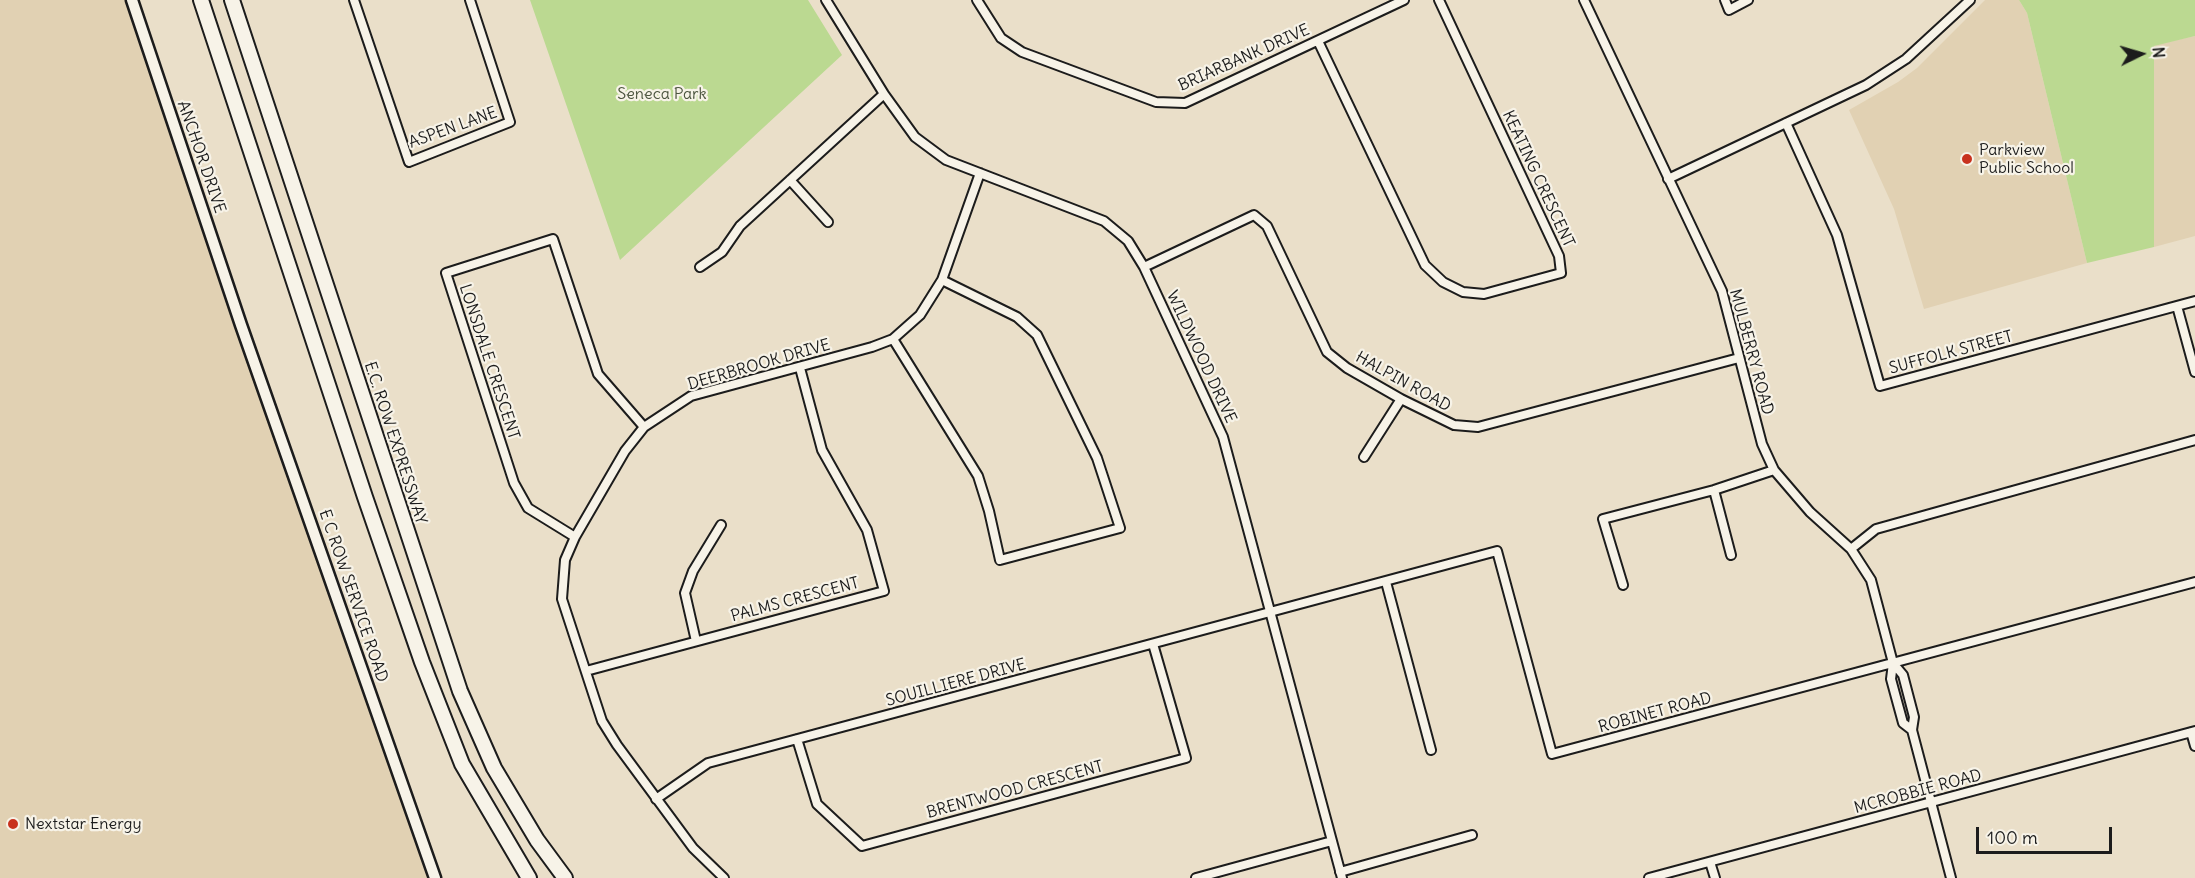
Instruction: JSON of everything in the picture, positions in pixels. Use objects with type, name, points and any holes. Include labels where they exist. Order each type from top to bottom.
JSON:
[{"type":"highway","points":[[201,0],[365,497],[422,662],[462,764],[529,878]]},
{"type":"highway","name":"E.C. ROW EXPRESSWAY","points":[[232,0],[460,692],[495,768],[537,840],[566,878]]},
{"type":"street","name":"ANCHOR DRIVE","points":[[132,0],[241,325]]},
{"type":"street","name":"ASPEN LANE","points":[[354,0],[409,162],[510,122],[470,0]]},
{"type":"street","name":"WILDWOOD DRIVE","points":[[826,0],[884,94],[915,136],[946,160],[1104,221],[1128,241],[1144,267],[1223,437],[1341,875]]},
{"type":"street","name":"BRIARBANK DRIVE","points":[[977,0],[1001,38],[1022,52],[1156,102],[1185,103],[1404,0]]},
{"type":"street","name":"KEATING CRESCENT","points":[[1318,41],[1425,265],[1443,282],[1463,292],[1484,294],[1562,273],[1559,256],[1439,0]]},
{"type":"street","name":"MULBERRY ROAD","points":[[1584,0],[1722,291],[1762,444],[1774,470],[1810,512],[1851,549],[1871,580],[1893,663],[1891,679],[1903,723],[1911,730]]},
{"type":"street","points":[[1725,0],[1729,10],[1748,0]]},
{"type":"street","points":[[1668,178],[1866,85],[1906,59],[1970,0]]},
{"type":"street","points":[[700,267],[722,252],[740,226],[884,94]]},
{"type":"street","name":"SUFFOLK STREET","points":[[1786,123],[1836,235],[1880,386],[2195,301]]},
{"type":"street","name":"DEERBROOK DRIVE","points":[[724,878],[693,848],[602,721],[562,599],[565,560],[575,537],[625,451],[644,427],[691,396],[800,368],[893,339],[920,315],[942,280],[980,173]]},
{"type":"street","points":[[790,180],[828,222]]},
{"type":"street","name":"HALPIN ROAD","points":[[1144,267],[1254,215],[1267,226],[1327,352],[1347,368],[1401,399],[1454,425],[1478,427],[1739,358]]},
{"type":"street","name":"LONSDALE CRESCENT","points":[[575,537],[528,508],[514,483],[446,273],[553,239],[598,374],[644,427]]},
{"type":"street","points":[[893,339],[978,476],[1000,560],[1120,528],[1097,458],[1037,335],[1017,317],[942,280]]},
{"type":"street","points":[[2177,306],[2195,372]]},
{"type":"street","name":"E C ROW SERVICE ROAD","points":[[241,325],[435,878]]},
{"type":"street","name":"PALMS CRESCENT","points":[[586,671],[884,591],[867,530],[822,450],[800,368]]},
{"type":"street","points":[[1364,457],[1401,399]]},
{"type":"street","points":[[1851,549],[1876,529],[2195,441]]},
{"type":"street","points":[[1623,585],[1603,519],[1714,490],[1774,470]]},
{"type":"street","points":[[1714,490],[1731,555]]},
{"type":"street","points":[[696,641],[685,593],[693,571],[721,525]]},
{"type":"street","name":"ROBINET ROAD","points":[[1271,613],[1497,551],[1552,754],[2195,582]]},
{"type":"street","points":[[1386,582],[1431,750]]},
{"type":"street","name":"SOUILLIERE DRIVE","points":[[656,799],[708,763],[1271,613]]},
{"type":"street","name":"BRENTWOOD CRESCENT","points":[[797,739],[817,804],[862,846],[1186,758],[1153,644]]},
{"type":"street","name":"MULBERRY ROAD","points":[[1893,663],[1903,675],[1914,717],[1911,730],[1951,878]]},
{"type":"street","points":[[2193,732],[2195,746]]},
{"type":"street","name":"MCROBBIE ROAD","points":[[1649,878],[2193,732]]},
{"type":"street","points":[[1341,875],[1472,835]]},
{"type":"street","points":[[1196,878],[1216,875],[1332,841]]},
{"type":"street","points":[[1710,862],[1714,878]]},
{"type":"shaded area","points":[[0,0],[126,0],[432,878],[0,878]]},
{"type":"shaded area","name":"Parkview Public School","points":[[1985,0],[2019,0],[2027,13],[2087,263],[1924,309],[1894,209],[1849,110],[1898,82],[1917,68]]},
{"type":"shaded area","points":[[2195,36],[2195,236],[2154,247],[2154,45]]},
{"type":"green space","name":"Seneca Park","points":[[530,0],[808,0],[842,55],[620,260]]},
{"type":"green space","points":[[2019,0],[2195,0],[2195,36],[2154,46],[2154,247],[2087,263],[2027,13]]},
{"type":"place","name":"Parkview Public School","points":[[1967,159]]},
{"type":"place","name":"Nextstar Energy","points":[[13,824]]}]
